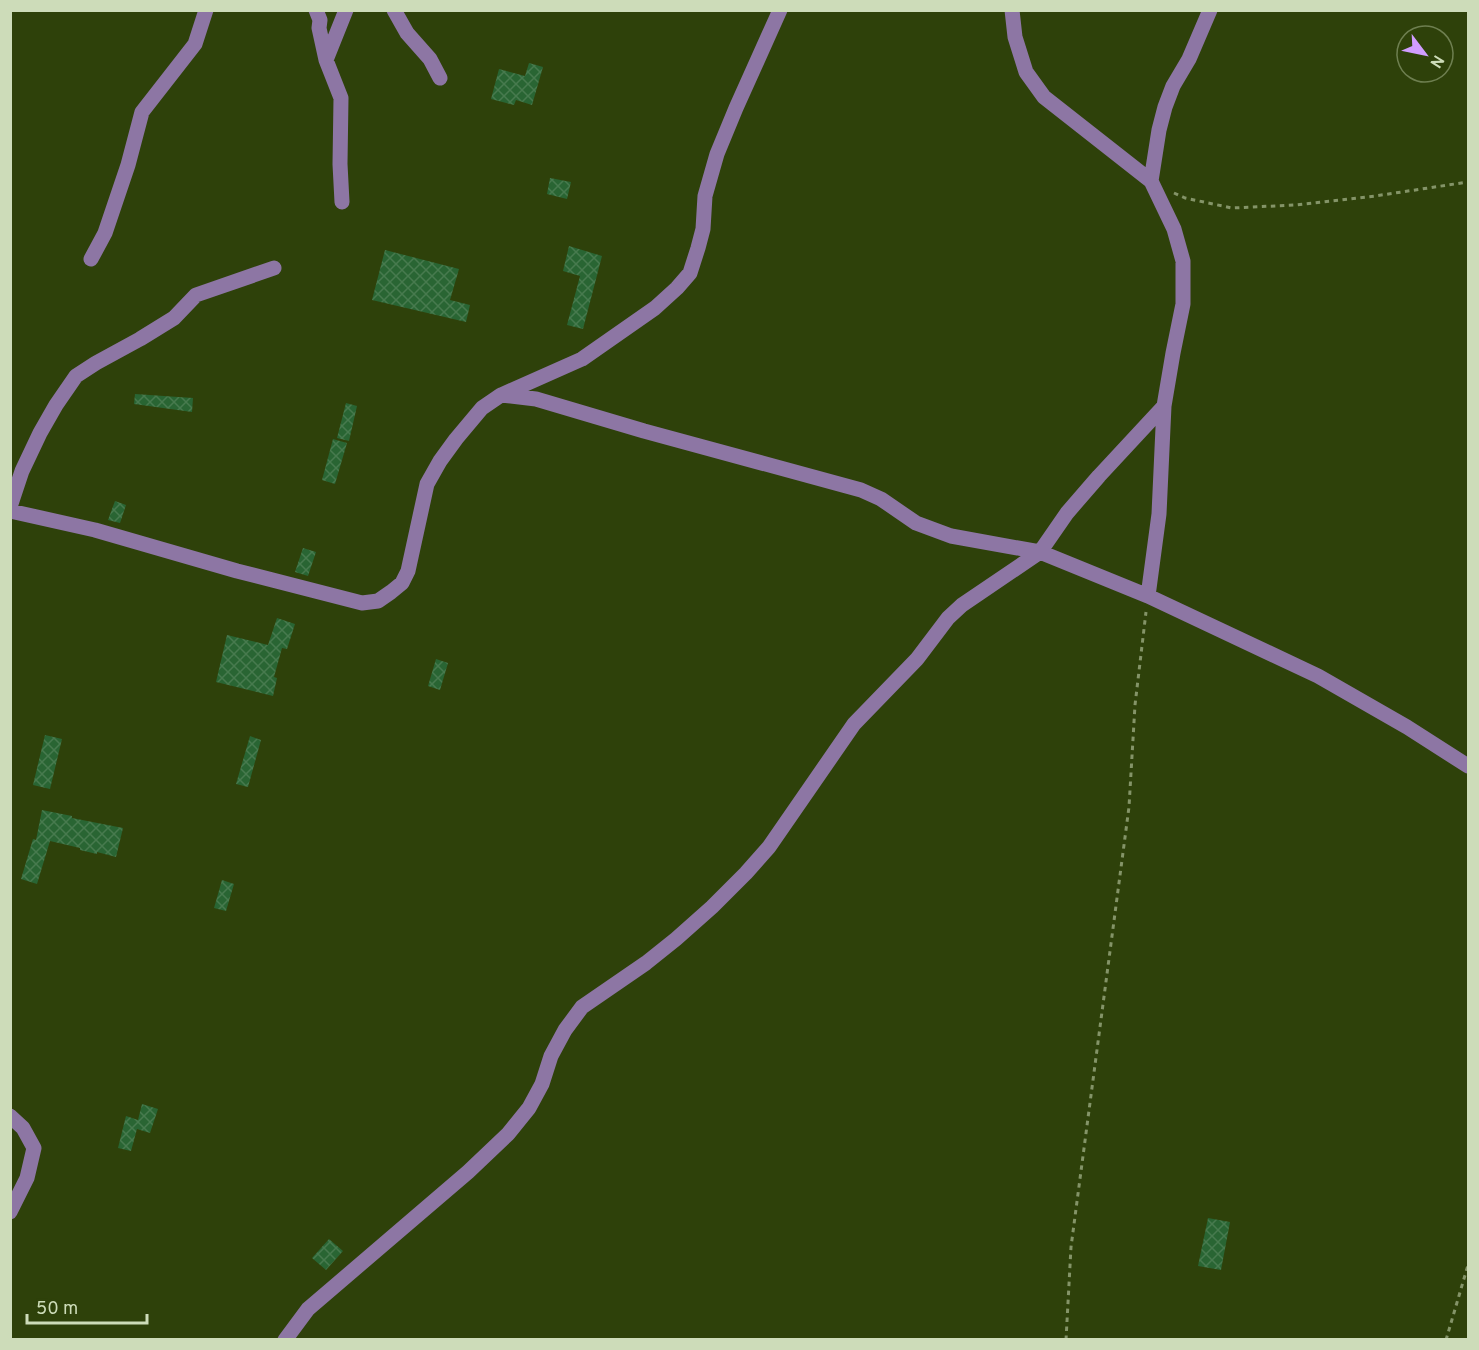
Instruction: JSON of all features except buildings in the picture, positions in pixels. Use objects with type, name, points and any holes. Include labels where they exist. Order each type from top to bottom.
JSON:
[{"type":"street","points":[[91,259],[105,233],[128,165],[142,112],[195,44],[206,10]]},
{"type":"street","points":[[316,10],[320,20],[319,28],[326,60],[341,98],[342,202]]},
{"type":"street","points":[[326,60],[346,10]]},
{"type":"street","points":[[394,10],[407,33],[430,59],[440,78]]},
{"type":"street","points":[[10,512],[95,530],[237,571],[362,603],[378,601],[402,584],[408,571],[427,484],[440,461],[482,408],[501,395],[582,360],[654,308],[690,273],[703,229],[705,195],[717,154],[780,10]]},
{"type":"street","points":[[1012,10],[1015,37],[1026,72],[1044,97],[1151,181],[1174,229],[1183,261],[1183,304],[1164,406],[1159,514],[1148,596]]},
{"type":"street","points":[[1151,181],[1165,107],[1210,10]]},
{"type":"street","points":[[10,507],[22,471],[40,433],[76,376],[174,318],[196,295],[274,268]]},
{"type":"street","points":[[501,395],[536,399],[861,490],[881,499],[916,523],[951,536],[1040,552],[1148,596],[1318,676],[1407,727],[1468,766]]},
{"type":"street","points":[[285,1340],[308,1310],[468,1172],[508,1134],[529,1108],[542,1084],[551,1056],[565,1030],[582,1007],[661,951],[712,907],[746,873],[769,847],[854,724],[917,659],[948,618],[962,605],[1040,552],[1067,513],[1164,406]]},
{"type":"street","points":[[10,1116],[23,1128],[34,1148],[27,1178],[10,1212]]},
{"type":"path","points":[[1151,181],[1185,198],[1232,208],[1295,205],[1468,182]]},
{"type":"path","points":[[1066,1340],[1071,1247],[1129,807],[1135,705],[1148,596]]},
{"type":"path","points":[[1446,1340],[1468,1265]]}]
